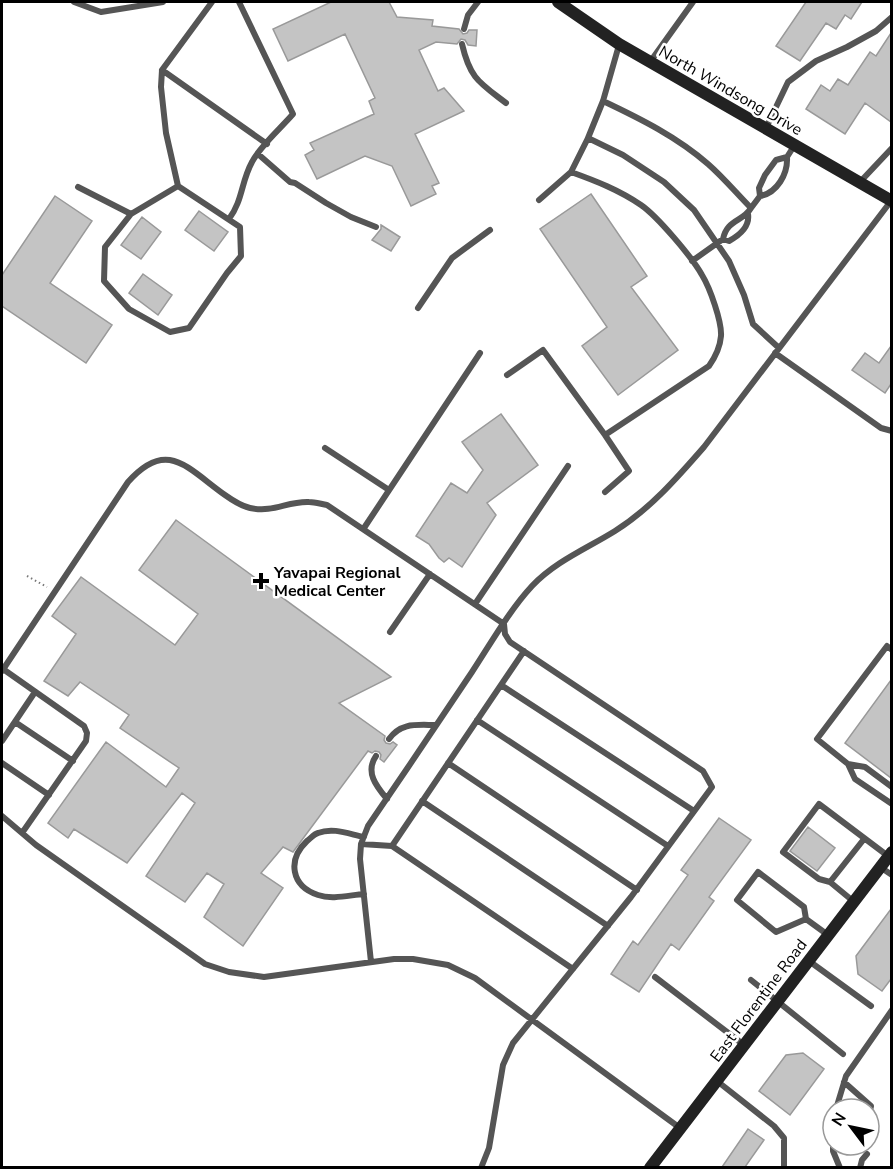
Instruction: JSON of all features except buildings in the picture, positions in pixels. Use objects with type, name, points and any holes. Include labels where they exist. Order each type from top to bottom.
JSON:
[{"type":"street","name":"North Windsong Drive","points":[[558,2],[619,44],[891,201]]},
{"type":"street","name":"East Florentine Road","points":[[650,1167],[886,858]]},
{"type":"lane","points":[[74,2],[101,12],[163,2]]},
{"type":"lane","points":[[178,186],[131,214],[105,247],[104,280],[129,309],[170,332],[189,328],[241,256],[240,227],[178,186],[166,133],[161,87],[162,70],[212,2]]},
{"type":"lane","points":[[229,219],[239,205],[242,185],[253,159],[293,114],[239,2]]},
{"type":"lane","points":[[464,29],[468,15],[478,2]]},
{"type":"lane","points":[[650,62],[693,2]]},
{"type":"lane","points":[[765,130],[788,82],[816,61],[876,31],[891,17]]},
{"type":"lane","points":[[539,200],[571,172],[603,101],[619,44]]},
{"type":"lane","points":[[462,45],[467,63],[477,81],[506,103]]},
{"type":"lane","points":[[162,70],[267,144]]},
{"type":"lane","points":[[603,101],[645,120],[709,165],[749,211],[749,222],[746,228],[729,241],[723,239]]},
{"type":"lane","points":[[588,138],[623,155],[664,182],[694,210],[729,261],[744,295],[753,324],[777,350],[881,429],[891,431]]},
{"type":"lane","points":[[760,196],[767,195],[774,190],[783,177],[788,167],[787,157],[794,146]]},
{"type":"lane","points":[[859,182],[891,148]]},
{"type":"lane","points":[[258,154],[290,182],[351,217],[376,227]]},
{"type":"lane","points":[[692,261],[723,239],[725,229],[749,211],[760,196],[759,188],[765,175],[776,160],[787,157]]},
{"type":"lane","points":[[571,172],[614,188],[644,207],[681,246],[703,275],[721,333],[719,352],[709,366],[605,435]]},
{"type":"lane","points":[[78,188],[131,214]]},
{"type":"lane","points":[[371,962],[360,844],[368,826],[504,624],[532,586],[553,567],[578,550],[615,531],[674,482],[704,447],[891,201]]},
{"type":"lane","points":[[418,308],[452,258],[490,230]]},
{"type":"lane","points":[[507,375],[543,350],[629,471],[605,492]]},
{"type":"lane","points":[[364,528],[480,353]]},
{"type":"lane","points":[[325,448],[389,490]]},
{"type":"lane","points":[[22,833],[73,761],[86,741],[87,733],[84,726],[2,670],[128,482],[142,467],[158,459],[170,459],[183,465],[246,507],[266,511],[308,502],[327,506],[364,528],[504,624],[505,634],[510,642],[703,771],[712,787],[637,890],[513,1043],[503,1065],[489,1148],[481,1167]]},
{"type":"lane","points":[[475,604],[568,466]]},
{"type":"lane","points":[[390,632],[430,574]]},
{"type":"lane","points":[[891,650],[887,646],[817,739],[848,764],[855,779],[891,804]]},
{"type":"lane","points":[[392,846],[524,651]]},
{"type":"lane","points":[[501,685],[694,811]]},
{"type":"lane","points":[[2,741],[35,692]]},
{"type":"lane","points":[[477,720],[668,846]]},
{"type":"lane","points":[[15,722],[73,761]]},
{"type":"lane","points":[[389,739],[395,730],[411,725],[436,725]]},
{"type":"lane","points":[[376,756],[372,762],[370,774],[377,788],[387,798]]},
{"type":"lane","points":[[2,763],[49,795]]},
{"type":"lane","points":[[448,763],[637,890]]},
{"type":"lane","points":[[848,764],[865,767],[891,787]]},
{"type":"lane","points":[[422,801],[608,926]]},
{"type":"lane","points":[[853,902],[830,882],[819,879],[783,852],[819,804],[886,858],[891,875]]},
{"type":"lane","points":[[2,816],[22,833],[205,964],[229,972],[264,977],[394,959],[413,959],[448,965],[475,978],[680,1128]]},
{"type":"lane","points":[[364,837],[331,830],[316,833],[304,844],[294,868],[295,876],[300,884],[306,890],[320,896],[364,894]]},
{"type":"lane","points":[[830,882],[864,838]]},
{"type":"lane","points":[[360,844],[392,846],[573,969]]},
{"type":"lane","points":[[806,919],[776,932],[737,900],[758,872],[804,908],[806,919],[828,935]]},
{"type":"lane","points":[[809,960],[871,1006]]},
{"type":"lane","points":[[655,977],[744,1045]]},
{"type":"lane","points":[[751,980],[843,1054]]},
{"type":"lane","points":[[840,1097],[846,1076],[891,1010]]},
{"type":"lane","points":[[717,1081],[774,1126],[784,1138],[784,1167]]},
{"type":"lane","points":[[844,1082],[861,1097]]},
{"type":"path","points":[[27,576],[55,592]]},
{"type":"place","name":"Yavapai Regional Medical Center","points":[[261,581]]}]
